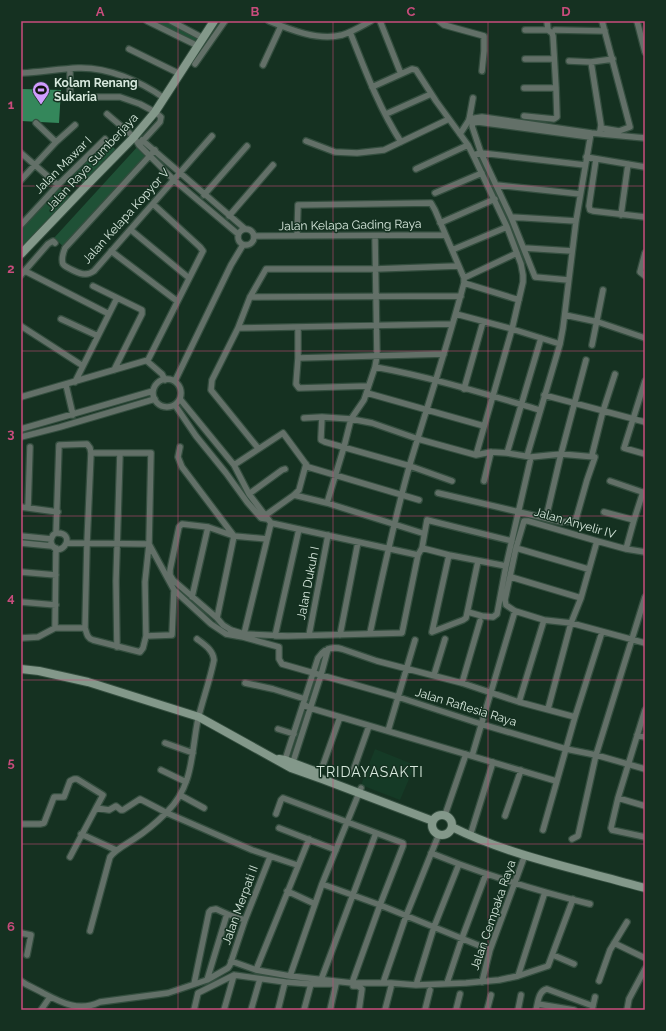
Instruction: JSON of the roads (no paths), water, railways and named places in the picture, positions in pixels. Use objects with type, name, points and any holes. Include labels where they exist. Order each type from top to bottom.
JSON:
[{"type":"street","points":[[147,21],[198,46]]},
{"type":"street","points":[[171,21],[203,38]]},
{"type":"street","name":"Jalan Raya Sumberjaya","points":[[21,254],[134,137],[155,112],[214,21]]},
{"type":"street","points":[[195,64],[225,21]]},
{"type":"street","points":[[269,21],[311,35],[326,37],[342,35],[371,21]]},
{"type":"street","points":[[380,21],[402,74]]},
{"type":"street","points":[[439,21],[444,25],[484,36],[482,71]]},
{"type":"street","points":[[548,21],[548,30]]},
{"type":"street","points":[[568,280],[535,277],[512,217],[482,153],[472,126],[473,123],[478,122],[590,135],[600,131],[619,131],[630,127],[602,21]]},
{"type":"street","points":[[637,21],[645,52]]},
{"type":"street","points":[[263,65],[281,26]]},
{"type":"street","points":[[524,116],[556,119],[556,88],[552,33],[548,30],[525,30]]},
{"type":"street","points":[[555,30],[605,31]]},
{"type":"street","points":[[350,32],[372,87],[401,142]]},
{"type":"street","points":[[129,49],[180,74]]},
{"type":"street","points":[[525,59],[554,59]]},
{"type":"street","points":[[569,61],[591,62],[613,59]]},
{"type":"street","points":[[591,62],[600,131]]},
{"type":"street","points":[[70,69],[71,95],[75,97],[120,97],[140,104],[155,112],[161,118],[160,122],[140,146]]},
{"type":"street","points":[[22,73],[70,69],[93,69],[119,74],[157,92],[164,98]]},
{"type":"street","points":[[372,87],[412,69],[416,70],[431,94],[468,145],[495,199],[521,264],[523,282],[512,330],[476,455]]},
{"type":"street","points":[[524,88],[556,88]]},
{"type":"street","points":[[386,114],[431,94]]},
{"type":"street","points":[[460,134],[469,119],[473,98]]},
{"type":"street","points":[[107,114],[134,137],[149,156],[174,180],[238,234]]},
{"type":"street","points":[[469,119],[482,117],[590,135]]},
{"type":"street","points":[[306,142],[335,152],[357,153],[384,150],[450,119]]},
{"type":"street","points":[[36,123],[56,142]]},
{"type":"street","points":[[21,180],[56,142],[75,125]]},
{"type":"street","points":[[600,131],[645,138]]},
{"type":"street","points":[[468,612],[482,616],[493,617],[497,615],[529,456],[544,395],[560,344],[565,315],[576,221],[590,135]]},
{"type":"street","name":"Jalan Kelapa Kopyor V","points":[[149,156],[65,248],[62,262],[66,267],[83,274],[94,271],[212,136]]},
{"type":"street","points":[[134,137],[144,141],[181,171],[204,195],[229,216],[244,228],[253,232],[255,236],[251,244],[243,245]]},
{"type":"street","name":"Jalan Mawar I","points":[[21,225],[58,185],[105,139]]},
{"type":"street","points":[[416,169],[468,145]]},
{"type":"street","points":[[204,195],[247,146]]},
{"type":"street","points":[[149,156],[155,150]]},
{"type":"street","points":[[21,153],[58,185]]},
{"type":"street","points":[[473,155],[482,153],[585,165]]},
{"type":"street","points":[[586,157],[645,167]]},
{"type":"street","points":[[596,159],[589,206],[590,210],[593,212],[645,217]]},
{"type":"street","points":[[621,215],[628,164]]},
{"type":"street","points":[[229,216],[273,165]]},
{"type":"street","points":[[436,193],[482,173]]},
{"type":"street","points":[[497,185],[580,194]]},
{"type":"street","points":[[440,223],[495,199]]},
{"type":"street","points":[[297,236],[298,205],[430,203],[435,210],[464,281],[456,314],[435,380],[428,409],[402,495],[370,633]]},
{"type":"street","points":[[21,397],[147,361],[152,355],[177,301],[203,251],[202,248],[153,204]]},
{"type":"street","points":[[512,217],[576,221]]},
{"type":"street","points":[[452,250],[507,227]]},
{"type":"street","points":[[243,245],[238,240],[238,234],[240,230],[244,228]]},
{"type":"street","points":[[131,230],[189,278]]},
{"type":"street","name":"Jalan Kelapa Gading Raya","points":[[255,236],[445,235]]},
{"type":"street","points":[[327,503],[351,419],[367,393],[377,356],[375,236]]},
{"type":"street","points":[[55,243],[52,241],[48,244],[23,273],[109,314]]},
{"type":"street","points":[[175,381],[231,265],[243,245]]},
{"type":"street","points":[[524,248],[572,251]]},
{"type":"street","points":[[111,252],[177,301]]},
{"type":"street","points":[[464,281],[517,253]]},
{"type":"street","points":[[645,253],[640,272],[645,276]]},
{"type":"street","points":[[258,448],[211,390],[212,380],[238,328],[250,297],[264,271],[269,268],[375,269],[458,266]]},
{"type":"street","points":[[464,281],[519,300]]},
{"type":"street","points":[[93,286],[141,309],[142,314],[114,370]]},
{"type":"street","points":[[592,345],[598,322],[603,290]]},
{"type":"street","points":[[250,297],[461,296]]},
{"type":"street","points":[[75,382],[118,298]]},
{"type":"street","points":[[456,314],[560,344]]},
{"type":"street","points":[[565,315],[598,322],[645,338]]},
{"type":"street","points":[[61,319],[98,336]]},
{"type":"street","points":[[464,388],[483,322]]},
{"type":"street","points":[[238,328],[452,324]]},
{"type":"street","points":[[21,326],[83,366]]},
{"type":"street","points":[[298,327],[296,384],[299,388],[368,386]]},
{"type":"street","points":[[507,453],[520,404],[541,338]]},
{"type":"street","points":[[298,358],[444,354]]},
{"type":"street","points":[[546,518],[586,360]]},
{"type":"street","points":[[147,361],[162,374],[165,380]]},
{"type":"street","points":[[375,367],[435,380],[540,410]]},
{"type":"street","points":[[438,493],[562,522],[573,521],[576,519],[593,456],[603,411],[615,374]]},
{"type":"street","points":[[170,379],[175,381],[181,389],[180,400],[171,407],[164,407],[155,400],[153,391],[155,386],[159,382],[165,380],[170,379]]},
{"type":"street","points":[[645,380],[624,448],[645,454]]},
{"type":"street","points":[[66,385],[73,415]]},
{"type":"street","points":[[21,429],[153,391]]},
{"type":"street","points":[[367,393],[484,426]]},
{"type":"street","points":[[544,395],[645,422]]},
{"type":"street","points":[[21,437],[155,400]]},
{"type":"street","points":[[180,400],[234,465],[250,494],[266,518],[267,539],[244,634]]},
{"type":"street","points":[[175,405],[196,436],[247,502],[266,518],[299,529],[418,555]]},
{"type":"street","points":[[304,418],[322,417],[351,419],[476,455],[492,452],[529,456],[561,454],[593,456]]},
{"type":"street","points":[[322,417],[322,440],[325,442],[410,466],[452,481]]},
{"type":"street","points":[[234,465],[283,433],[306,464],[313,468],[419,500]]},
{"type":"street","points":[[51,539],[56,533],[58,512],[59,445],[87,444],[91,453],[85,628],[90,639],[140,652],[143,648],[146,636],[146,582],[149,544],[151,453],[91,453]]},
{"type":"street","points":[[28,508],[30,447]]},
{"type":"street","points":[[180,447],[178,457],[182,467],[234,536],[217,618]]},
{"type":"street","points":[[484,481],[492,452]]},
{"type":"street","points":[[117,647],[116,581],[120,453]]},
{"type":"street","points":[[266,518],[299,490],[306,464]]},
{"type":"street","points":[[250,494],[282,470],[285,470]]},
{"type":"street","points":[[610,481],[644,493],[634,520],[626,549]]},
{"type":"street","points":[[294,495],[327,503],[422,533]]},
{"type":"street","points":[[21,507],[58,512]]},
{"type":"street","points":[[604,512],[634,520]]},
{"type":"street","points":[[267,539],[234,536],[208,527],[182,524],[179,527],[170,575],[172,580],[217,618],[223,625],[231,630],[244,634],[275,636],[402,633],[418,555],[422,548],[427,520],[512,541]]},
{"type":"street","name":"Jalan Anyelir IV","points":[[515,611],[508,608],[506,602],[522,523],[526,520],[626,549],[645,552]]},
{"type":"street","points":[[192,597],[208,527]]},
{"type":"street","points":[[275,636],[299,529]]},
{"type":"street","points":[[56,533],[64,535],[67,543]]},
{"type":"street","name":"Jalan Dukuh I","points":[[309,635],[328,535]]},
{"type":"street","points":[[21,536],[51,539]]},
{"type":"street","points":[[51,539],[54,547],[56,575],[55,628]]},
{"type":"street","points":[[548,709],[571,623],[581,598],[597,541]]},
{"type":"street","points":[[340,635],[358,542]]},
{"type":"street","points":[[21,543],[61,549],[67,543],[149,544]]},
{"type":"street","points":[[146,636],[172,635],[174,590],[149,544]]},
{"type":"street","points":[[422,548],[506,566]]},
{"type":"street","points":[[516,548],[588,569]]},
{"type":"street","points":[[449,555],[432,632],[466,618],[478,561]]},
{"type":"street","points":[[21,572],[56,575]]},
{"type":"street","points":[[511,577],[581,598]]},
{"type":"street","name":"Jalan Raflesia Raya","points":[[174,590],[211,624],[226,634],[279,647],[279,659],[282,664],[398,697],[481,724],[566,749],[596,755],[645,769]]},
{"type":"street","points":[[572,839],[578,836],[596,755],[645,597]]},
{"type":"street","points":[[21,602],[56,605]]},
{"type":"street","points":[[472,756],[515,611],[544,620],[571,623],[645,643]]},
{"type":"street","points":[[519,702],[544,620]]},
{"type":"street","points":[[462,683],[480,621]]},
{"type":"street","points":[[21,638],[38,637],[55,628],[85,628]]},
{"type":"street","points":[[543,830],[575,717],[602,632]]},
{"type":"street","points":[[90,931],[110,857],[116,850],[144,832],[167,813],[186,782],[192,763],[199,717],[214,660],[211,650],[198,639]]},
{"type":"street","points":[[434,675],[445,639]]},
{"type":"street","points":[[388,731],[415,640]]},
{"type":"street","points":[[288,764],[294,734],[318,658],[328,649],[335,647],[406,669],[434,675],[491,691],[519,702],[575,717]]},
{"type":"street","points":[[288,764],[310,708],[328,649]]},
{"type":"street","points":[[21,669],[39,671],[88,682],[199,717],[264,752],[272,758],[434,819],[442,815],[445,816],[449,818],[452,827],[470,836],[525,855],[645,888]]},
{"type":"street","points":[[245,683],[273,689],[304,702],[310,708],[556,781]]},
{"type":"street","points":[[645,710],[618,798],[611,829],[645,837]]},
{"type":"street","points":[[323,765],[340,716]]},
{"type":"street","points":[[352,774],[369,726]]},
{"type":"street","points":[[278,728],[294,734]]},
{"type":"street","points":[[637,735],[645,738]]},
{"type":"street","points":[[165,743],[193,753]]},
{"type":"street","points":[[445,816],[466,754]]},
{"type":"street","points":[[470,836],[493,762]]},
{"type":"street","points":[[161,770],[186,782]]},
{"type":"street","points":[[505,816],[521,770]]},
{"type":"street","points":[[21,824],[44,823],[53,798],[64,797],[70,781],[74,779],[77,779],[103,795],[70,857]]},
{"type":"street","points":[[290,976],[322,884],[360,790]]},
{"type":"street","points":[[180,794],[204,808]]},
{"type":"street","points":[[276,814],[283,798],[402,842],[403,844],[352,983]]},
{"type":"street","points":[[618,798],[645,806]]},
{"type":"street","points":[[96,808],[109,810],[116,806],[123,810],[140,799],[167,813],[252,850],[297,865]]},
{"type":"street","points":[[434,819],[433,828],[439,834]]},
{"type":"street","points":[[439,834],[447,833],[452,827]]},
{"type":"street","points":[[279,828],[336,850]]},
{"type":"street","points":[[321,980],[376,833]]},
{"type":"street","points":[[81,834],[116,850]]},
{"type":"street","points":[[383,983],[406,916],[439,834]]},
{"type":"street","points":[[256,970],[297,865],[309,839]]},
{"type":"street","points":[[431,853],[486,874],[590,904]]},
{"type":"street","name":"Jalan Cempaka Raya","points":[[482,982],[490,950],[525,855]]},
{"type":"street","name":"Jalan Merpati II","points":[[231,960],[270,857]]},
{"type":"street","points":[[416,985],[434,927],[459,864]]},
{"type":"street","points":[[447,983],[486,874]]},
{"type":"street","points":[[322,884],[380,905],[490,950]]},
{"type":"street","points":[[287,890],[315,904]]},
{"type":"street","points":[[518,976],[545,892]]},
{"type":"street","points":[[21,981],[50,997],[72,1006],[95,1007],[100,1002],[168,993],[207,980],[228,968],[231,960],[256,970],[290,976],[352,983],[416,985],[482,982],[518,976],[546,967],[553,955],[573,899]]},
{"type":"street","points":[[194,984],[209,912],[216,909],[245,920]]},
{"type":"street","points":[[207,980],[227,914]]},
{"type":"street","points":[[599,981],[604,963],[614,942],[627,922]]},
{"type":"street","points":[[21,933],[31,935],[27,955]]},
{"type":"street","points":[[614,942],[645,958]]},
{"type":"street","points":[[553,955],[574,964]]},
{"type":"street","points":[[627,1010],[629,999],[645,969]]},
{"type":"street","points":[[224,1010],[234,975]]},
{"type":"street","points":[[194,1010],[198,994],[234,975],[285,982],[358,986],[362,989],[358,1010]]},
{"type":"street","points":[[251,1010],[260,979]]},
{"type":"street","points":[[278,1010],[285,982]]},
{"type":"street","points":[[304,1010],[311,984]]},
{"type":"street","points":[[330,1010],[336,984]]},
{"type":"street","points":[[385,1010],[390,987]]},
{"type":"street","points":[[574,1010],[537,1007],[541,993],[546,989],[593,1008],[595,997]]},
{"type":"street","points":[[425,1010],[430,990]]},
{"type":"street","points":[[456,1010],[460,994]]},
{"type":"street","points":[[487,1010],[491,995]]},
{"type":"street","points":[[518,1010],[521,995]]},
{"type":"street","points":[[41,1010],[50,997]]},
{"type":"place","name":"Kolam Renang Sukaria","points":[[41,105]]},
{"type":"district","name":"TRIDAYASAKTI","points":[[370,772]]}]
